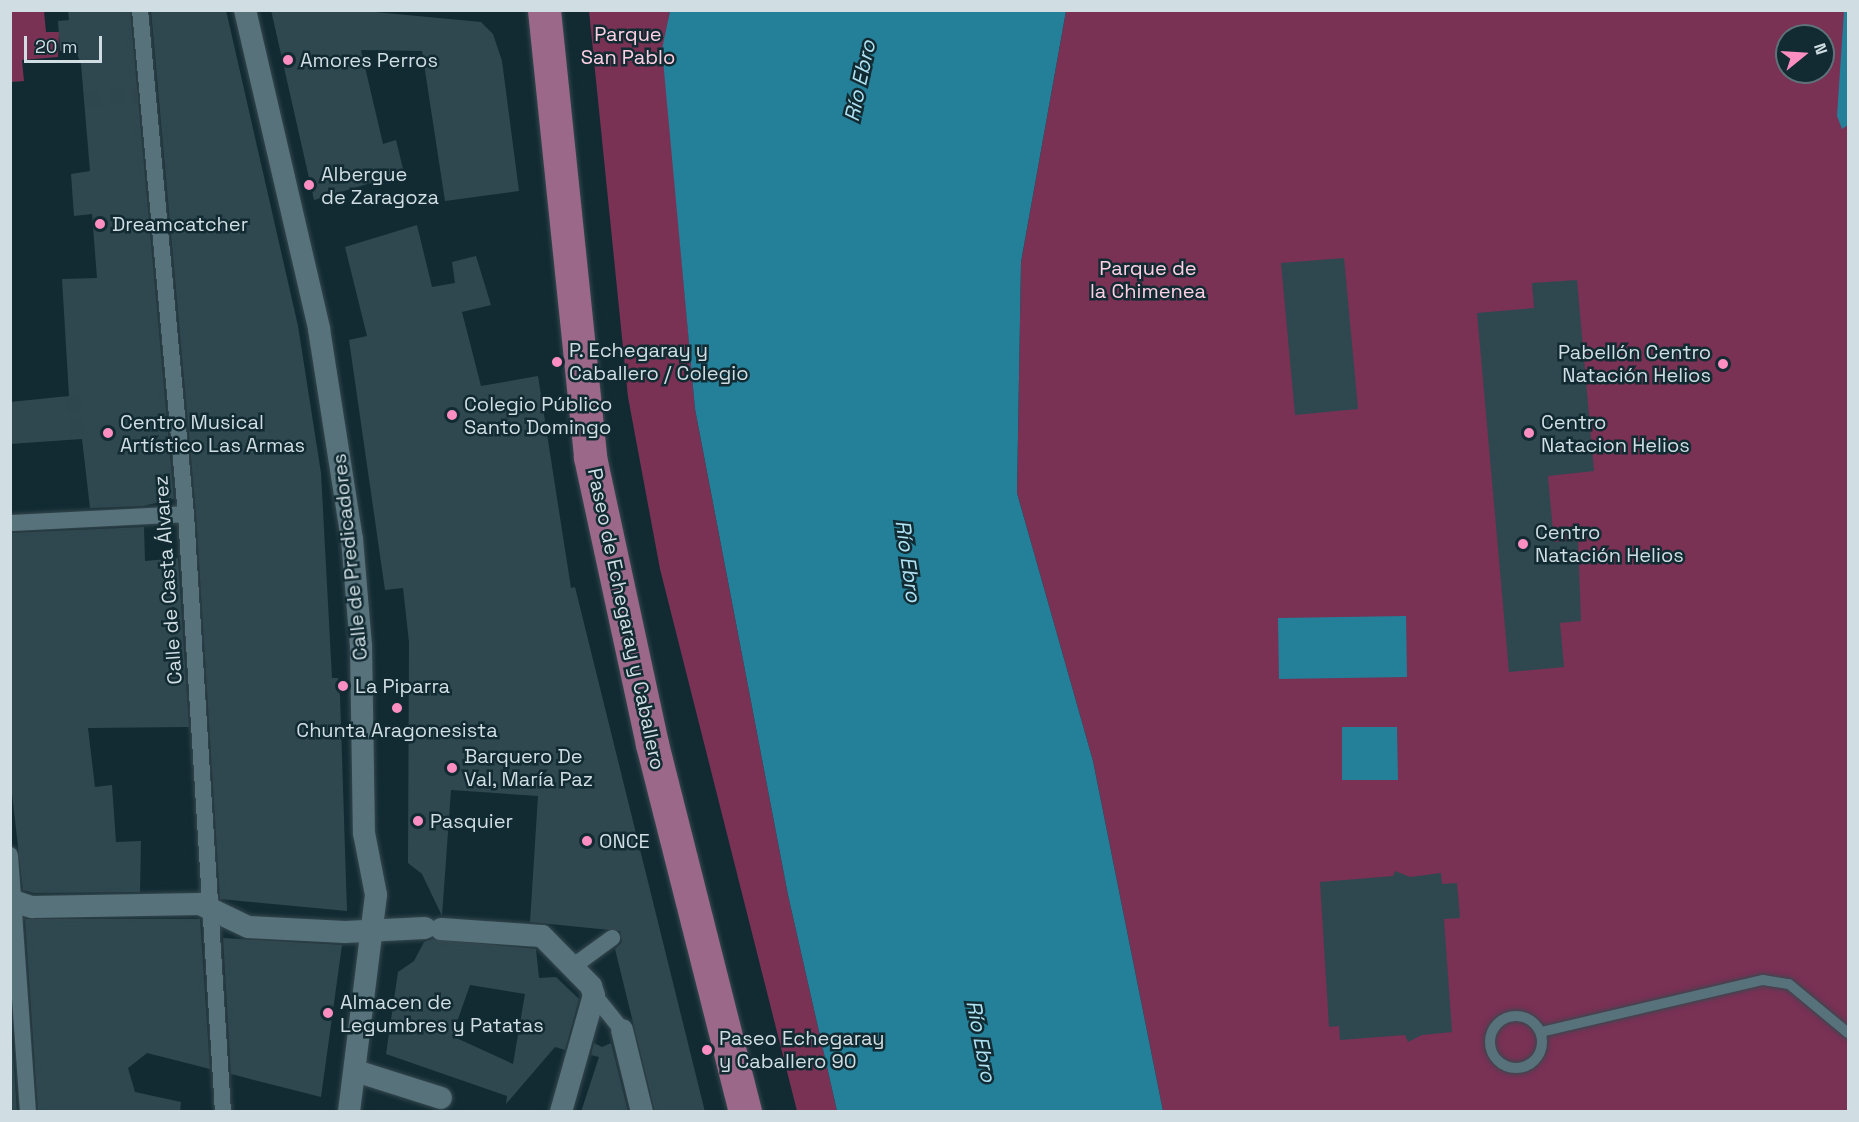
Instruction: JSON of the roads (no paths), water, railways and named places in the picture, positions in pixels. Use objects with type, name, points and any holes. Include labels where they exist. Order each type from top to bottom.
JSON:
[{"type":"main road","name":"Paseo de Echegaray y Caballero","points":[[538,11],[590,457],[659,774],[745,1112]]},
{"type":"street","name":"Calle de Casta Álvarez","points":[[140,10],[143,93],[186,514],[223,1112]]},
{"type":"street","name":"Calle de Predicadores","points":[[245,10],[319,329],[345,485],[361,646],[364,833],[376,895],[356,1071],[349,1112]]},
{"type":"street","points":[[10,523],[186,514]]},
{"type":"street","points":[[10,855],[28,1112]]},
{"type":"street","points":[[12,900],[32,907],[200,904],[248,927],[373,931],[433,929],[542,936],[575,965],[594,995],[622,1030],[642,1112]]},
{"type":"street","points":[[575,965],[612,938]]},
{"type":"street","points":[[561,1112],[594,995]]},
{"type":"street","points":[[356,1071],[441,1098]]},
{"type":"lane","points":[[1541,1032],[1644,1005],[1778,980],[1848,1033]]},
{"type":"lane","points":[[1524,1017],[1541,1032],[1539,1055],[1527,1066],[1505,1065],[1494,1055],[1490,1040],[1502,1020],[1524,1017]]},
{"type":"water","name":"Río Ebro","points":[[670,11],[1066,11],[1021,262],[1017,493],[1093,761],[1163,1111],[837,1111],[788,895],[695,409],[662,49]]},
{"type":"water","points":[[1844,11],[1848,11],[1848,125],[1842,129],[1837,116]]},
{"type":"water","points":[[1406,616],[1407,677],[1279,679],[1278,618]]},
{"type":"water","points":[[1342,727],[1397,727],[1398,780],[1342,780]]},
{"type":"tunnel","points":[[85,100],[138,94]]},
{"type":"tunnel","points":[[73,396],[78,439]]},
{"type":"place","name":"Amores Perros","points":[[288,60]]},
{"type":"place","name":"Albergue de Zaragoza","points":[[309,185]]},
{"type":"place","name":"Dreamcatcher","points":[[100,224]]},
{"type":"place","name":"P. Echegaray y Caballero / Colegio","points":[[557,362]]},
{"type":"place","name":"Pabellón Centro Natación Helios","points":[[1723,364]]},
{"type":"place","name":"Colegio Público Santo Domingo","points":[[452,415]]},
{"type":"place","name":"Centro Musical Artístico Las Armas","points":[[108,433]]},
{"type":"place","name":"Centro Natacion Helios","points":[[1529,433]]},
{"type":"place","name":"Centro Natación Helios","points":[[1523,544]]},
{"type":"place","name":"La Piparra","points":[[343,686]]},
{"type":"place","name":"Chunta Aragonesista","points":[[397,708]]},
{"type":"place","name":"Barquero De Val, María Paz","points":[[452,768]]},
{"type":"place","name":"Pasquier","points":[[418,821]]},
{"type":"place","name":"ONCE","points":[[587,841]]},
{"type":"place","name":"Almacen de Legumbres y Patatas","points":[[328,1013]]},
{"type":"place","name":"Paseo Echegaray y Caballero 90","points":[[707,1050]]},
{"type":"park label","name":"Parque San Pablo","points":[[628,46]]},
{"type":"park label","name":"Parque de la Chimenea","points":[[1148,280]]}]
